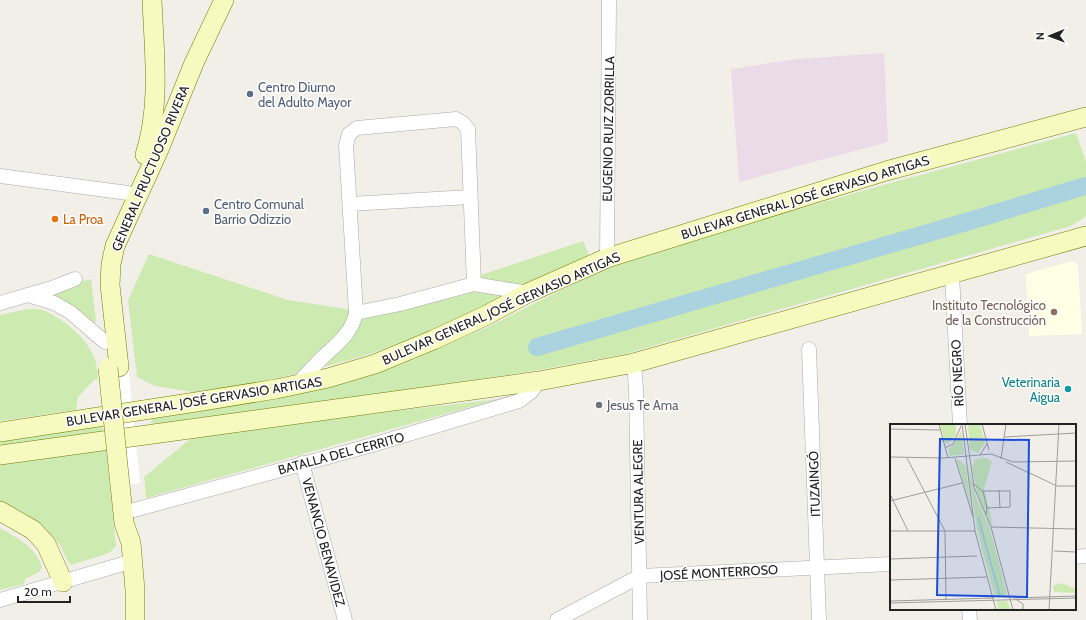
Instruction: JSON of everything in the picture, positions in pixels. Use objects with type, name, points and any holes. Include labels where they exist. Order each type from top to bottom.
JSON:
[{"type":"main road","name":"GENERAL FRUCTUOSO RIVERA","points":[[114,368],[110,285],[111,264],[115,246],[144,160],[155,112],[152,0]]},
{"type":"main road","name":"GENERAL FRUCTUOSO RIVERA","points":[[114,368],[105,342],[99,292],[99,256],[106,240],[160,147],[194,62],[224,0]]},
{"type":"main road","name":"BULEVAR GENERAL JOSÉ GERVASIO ARTIGAS","points":[[0,432],[155,409],[328,378],[375,364],[433,340],[485,316],[528,293],[607,258],[886,171],[1086,117]]},
{"type":"main road","name":"BULEVAR GENERAL JOSÉ GERVASIO ARTIGAS","points":[[0,455],[539,381],[634,363],[1086,236]]},
{"type":"main road","points":[[114,368],[126,484],[124,523],[132,552]]},
{"type":"main road","points":[[126,484],[134,510],[132,552],[135,620]]},
{"type":"main road","points":[[0,511],[33,530],[46,544],[63,582]]},
{"type":"street","name":"EUGENIO RUIZ ZORRILLA","points":[[607,258],[609,0]]},
{"type":"street","points":[[297,384],[341,341],[353,324],[356,313],[346,145],[349,134],[357,128],[456,119],[463,123],[468,129],[474,284]]},
{"type":"street","points":[[0,176],[132,195]]},
{"type":"street","points":[[350,204],[470,197]]},
{"type":"street","name":"RÍO NEGRO","points":[[952,274],[960,424]]},
{"type":"street","points":[[0,303],[75,279]]},
{"type":"street","points":[[356,313],[400,304],[474,284],[528,293]]},
{"type":"street","points":[[28,295],[54,303],[70,312],[105,342]]},
{"type":"street","name":"ITUZAINGÓ","points":[[809,349],[819,620]]},
{"type":"street","name":"VENTURA ALEGRE","points":[[634,363],[636,389],[640,620]]},
{"type":"street","name":"BATALLA DEL CERRITO","points":[[134,510],[372,445],[519,401],[532,392],[539,381]]},
{"type":"street","name":"VENANCIO BENAVIDEZ","points":[[302,463],[345,620]]},
{"type":"street","points":[[0,600],[63,582],[132,552]]},
{"type":"street","points":[[1076,557],[1086,556]]},
{"type":"street","name":"JOSÉ MONTERROSO","points":[[557,620],[640,576],[890,564]]},
{"type":"street","points":[[969,610],[970,620]]},
{"type":"shaded area","points":[[884,53],[888,142],[739,182],[731,69],[798,59]]},
{"type":"shaded area","name":"Instituto Tecnológico de la Construcción","points":[[1072,261],[1078,265],[1082,334],[1029,336],[1026,274]]},
{"type":"green space","points":[[1076,133],[1086,162],[1086,214],[1085,217],[1071,226],[625,354],[533,371],[152,427],[151,417],[283,397],[343,383],[402,364],[490,326],[601,271],[681,243],[883,185]]},
{"type":"green space","points":[[583,241],[589,255],[427,333],[370,354],[313,370],[255,383],[193,392],[155,386],[137,377],[128,300],[149,254],[288,300],[346,309],[363,308],[460,282]]},
{"type":"green space","points":[[91,279],[96,320],[93,324],[50,296],[83,281]]},
{"type":"green space","points":[[27,309],[43,310],[72,328],[89,348],[97,367],[98,379],[94,380],[78,397],[76,410],[0,421],[0,315]]},
{"type":"green space","points":[[499,399],[146,498],[144,477],[190,439],[294,423]]},
{"type":"green space","points":[[102,423],[103,432],[0,447],[0,440]]},
{"type":"green space","points":[[106,448],[116,546],[109,553],[71,565],[60,546],[46,529],[25,513],[0,501],[0,464]]},
{"type":"green space","points":[[0,528],[19,539],[31,549],[42,567],[39,572],[25,579],[24,584],[0,590]]},
{"type":"pier","points":[[128,366],[140,483],[110,486],[98,369]]},
{"type":"waterway","points":[[537,347],[1085,186]]},
{"type":"place","name":"Centro Diurno del Adulto Mayor","points":[[250,94]]},
{"type":"place","name":"Centro Comunal Barrio Odizzio","points":[[206,211]]},
{"type":"place","name":"La Proa","points":[[55,219]]},
{"type":"place","name":"Instituto Tecnológico de la Construcción","points":[[1054,312]]},
{"type":"place","name":"Veterinaria Aigua","points":[[1068,389]]},
{"type":"place","name":"Jesus Te Ama","points":[[599,405]]}]
